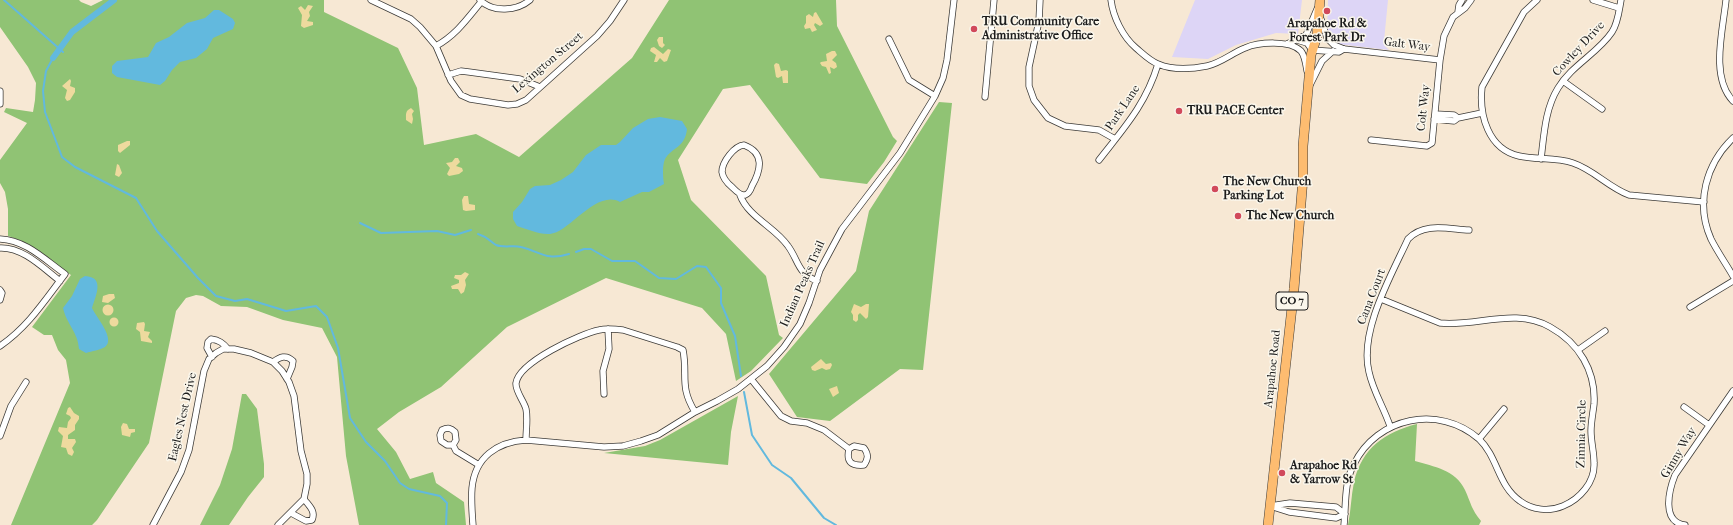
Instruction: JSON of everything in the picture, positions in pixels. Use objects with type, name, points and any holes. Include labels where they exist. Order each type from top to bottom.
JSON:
[{"type":"main road","name":"Arapahoe Road","points":[[1268,525],[1294,289],[1303,178],[1303,146],[1308,88],[1312,50],[1317,36],[1320,1]]},
{"type":"street","name":"Lexington Street","points":[[371,0],[410,20],[420,27],[436,46],[454,88],[461,95],[470,100],[508,105],[517,104],[526,100],[597,36],[610,21],[624,0]]},
{"type":"street","points":[[436,46],[459,30],[480,1],[493,7],[506,9],[516,8],[530,0]]},
{"type":"street","name":"Indian Peaks Trail","points":[[473,525],[472,488],[475,475],[479,465],[491,450],[514,440],[604,447],[623,446],[641,441],[658,435],[694,412],[717,402],[751,380],[776,356],[794,333],[809,304],[832,246],[842,229],[900,153],[935,96],[943,78],[947,60],[954,0]]},
{"type":"street","points":[[985,97],[994,0]]},
{"type":"street","points":[[1040,0],[1039,21],[1029,66],[1029,86],[1034,100],[1048,118],[1065,126],[1099,130],[1115,139]]},
{"type":"street","points":[[1111,0],[1117,21],[1124,33],[1134,46],[1147,58],[1158,64],[1185,68],[1207,66],[1215,64],[1246,47],[1259,44],[1287,44],[1296,48],[1302,53],[1308,74],[1308,88]]},
{"type":"street","name":"Galt Way","points":[[1458,12],[1459,5],[1462,0]]},
{"type":"street","name":"Galt Way","points":[[1320,1],[1322,22],[1327,38],[1334,45],[1344,49],[1440,60],[1445,32],[1453,17],[1465,8],[1471,0]]},
{"type":"street","points":[[1537,0],[1524,12],[1484,80],[1480,101],[1482,113],[1486,125],[1499,145],[1508,152],[1518,156],[1565,161],[1584,167],[1622,192],[1629,194],[1704,202]]},
{"type":"street","points":[[1593,0],[1619,8]]},
{"type":"street","name":"Cowley Drive","points":[[1541,159],[1547,116],[1551,101],[1571,71],[1612,32],[1617,21],[1621,0]]},
{"type":"street","points":[[1726,0],[1720,64],[1724,86],[1733,101]]},
{"type":"street","points":[[1297,40],[1307,34],[1320,1]]},
{"type":"street","points":[[889,40],[909,80],[935,96]]},
{"type":"street","points":[[1287,44],[1289,41],[1297,40],[1307,43],[1312,50]]},
{"type":"street","name":"Galt Way","points":[[1312,50],[1339,52],[1344,49]]},
{"type":"street","points":[[1308,88],[1322,61],[1333,51]]},
{"type":"street","name":"Colt Way","points":[[1371,140],[1430,145],[1432,143],[1440,60]]},
{"type":"street","name":"Park Lane","points":[[1099,160],[1144,100],[1153,82],[1158,64]]},
{"type":"street","points":[[448,75],[461,71],[469,72],[520,79],[540,87]]},
{"type":"street","points":[[1563,81],[1602,108]]},
{"type":"street","points":[[0,91],[0,104]]},
{"type":"street","points":[[1434,116],[1454,115],[1458,118],[1482,113]]},
{"type":"street","points":[[1733,138],[1718,154],[1712,165],[1708,177],[1704,202],[1704,213],[1712,239],[1733,276]]},
{"type":"street","points":[[740,194],[748,193],[759,169],[758,156],[752,149],[744,145],[732,150],[723,168],[722,173],[724,179],[740,194],[744,204],[778,234],[788,246],[801,270],[806,276],[817,281]]},
{"type":"street","name":"Cana Court","points":[[1390,426],[1372,382],[1367,359],[1367,342],[1371,325],[1381,299],[1408,239],[1414,233],[1421,229],[1430,228],[1469,230]]},
{"type":"street","points":[[0,239],[14,240],[26,245],[66,274],[34,316],[21,330],[0,346]]},
{"type":"street","points":[[0,248],[14,250],[24,254],[60,281]]},
{"type":"street","points":[[1690,308],[1733,281]]},
{"type":"street","points":[[0,290],[2,293],[0,300]]},
{"type":"street","name":"Zinnia Circle","points":[[1381,299],[1440,323],[1450,324],[1510,317],[1536,321],[1563,335],[1578,350],[1589,369],[1594,390],[1591,429],[1594,472],[1581,494],[1566,504],[1549,510],[1533,508],[1522,503],[1508,490],[1494,460],[1479,440],[1460,427],[1438,420],[1426,419],[1410,420],[1390,426]]},
{"type":"street","points":[[604,394],[603,376],[609,349],[608,329]]},
{"type":"street","points":[[526,440],[526,409],[516,387],[519,376],[534,361],[564,344],[597,330],[624,330],[677,346],[683,350],[685,390],[694,412]]},
{"type":"street","points":[[1578,350],[1605,331]]},
{"type":"street","points":[[228,349],[224,344],[217,340],[211,339],[208,342],[207,348],[212,357],[224,349],[228,349],[251,353],[273,362],[287,379],[294,396],[302,456],[307,474],[307,484],[304,499],[278,525]]},
{"type":"street","points":[[273,362],[285,356],[289,357],[293,361],[287,379]]},
{"type":"street","name":"Eagles Nest Drive","points":[[153,525],[181,472],[189,450],[204,371],[209,359],[212,357]]},
{"type":"street","points":[[751,380],[781,416],[791,421],[807,424],[824,430],[849,449]]},
{"type":"street","points":[[0,436],[11,406],[26,382]]},
{"type":"street","name":"Ginny Way","points":[[1685,525],[1675,521],[1669,510],[1671,486],[1675,475],[1733,392]]},
{"type":"street","points":[[1684,408],[1709,425]]},
{"type":"street","points":[[1479,440],[1504,409]]},
{"type":"street","points":[[1344,525],[1348,479],[1353,465],[1368,444],[1390,426]]},
{"type":"street","points":[[453,445],[456,451],[479,465]]},
{"type":"street","points":[[291,513],[306,521],[312,520],[314,516],[313,511],[304,499]]},
{"type":"street","points":[[1270,506],[1290,503],[1336,507],[1345,514]]},
{"type":"street","points":[[1270,506],[1289,512],[1336,518],[1345,514]]},
{"type":"shaded area","points":[[1195,0],[1302,0],[1298,34],[1276,33],[1236,45],[1208,59],[1172,57]]},
{"type":"shaded area","points":[[1328,0],[1388,0],[1384,45],[1389,50],[1337,44],[1333,42],[1327,32]]},
{"type":"green space","points":[[0,0],[79,0],[91,6],[103,0],[324,0],[324,12],[398,48],[417,88],[424,145],[476,134],[519,157],[632,58],[669,0],[836,0],[837,26],[893,137],[897,141],[884,162],[867,184],[820,178],[750,85],[723,89],[678,160],[691,200],[766,276],[779,335],[783,338],[751,371],[736,381],[726,334],[702,308],[606,278],[507,327],[441,387],[399,412],[377,429],[396,452],[410,479],[433,472],[436,483],[464,502],[466,525],[359,525],[346,456],[337,357],[322,328],[283,320],[247,307],[221,306],[203,296],[196,295],[186,298],[176,311],[149,443],[97,520],[92,525],[11,525],[70,383],[66,360],[58,350],[52,335],[44,335],[32,327],[71,275],[22,241],[8,236],[8,209],[5,192],[0,183],[0,160],[27,123],[4,112],[6,108],[33,112],[36,83],[28,67],[0,27]]},
{"type":"green space","points":[[939,102],[952,103],[923,370],[900,369],[830,421],[797,417],[769,374],[856,271],[869,211]]},
{"type":"green space","points":[[242,394],[246,394],[257,409],[264,464],[264,477],[229,525],[200,525],[220,485],[232,449]]},
{"type":"green space","points":[[738,396],[731,432],[728,465],[604,453],[645,446],[660,440]]},
{"type":"green space","points":[[1417,424],[1415,461],[1437,467],[1456,477],[1465,490],[1473,509],[1481,521],[1479,525],[1348,525],[1354,482],[1358,470],[1369,451],[1376,443],[1385,437],[1405,427]]},
{"type":"sand","points":[[308,5],[313,6],[309,12],[310,16],[307,21],[313,22],[313,25],[304,28],[301,26],[302,15],[298,8],[301,6],[305,10]]},
{"type":"sand","points":[[816,12],[823,24],[820,26],[815,23],[814,25],[817,30],[812,32],[810,28],[805,29],[804,26],[806,23],[806,16],[809,14],[813,17],[814,13]]},
{"type":"sand","points":[[659,37],[663,37],[663,43],[665,45],[662,48],[659,46],[657,40]]},
{"type":"sand","points":[[654,47],[663,54],[668,49],[671,50],[667,61],[664,62],[660,58],[657,62],[654,62],[656,55],[650,51],[651,48]]},
{"type":"sand","points":[[835,51],[837,55],[832,60],[836,63],[837,67],[834,69],[830,67],[831,73],[829,74],[826,67],[822,66],[820,63],[827,61],[826,54]]},
{"type":"sand","points":[[776,63],[779,64],[781,71],[788,71],[788,83],[783,83],[782,76],[778,78],[776,77],[774,65]]},
{"type":"sand","points":[[70,79],[70,86],[75,88],[75,92],[70,100],[67,101],[65,98],[67,90],[62,86]]},
{"type":"sand","points":[[411,108],[414,111],[412,114],[412,124],[406,120],[406,114]]},
{"type":"sand","points":[[130,141],[130,145],[120,153],[118,151],[118,145]]},
{"type":"sand","points":[[455,158],[458,158],[460,162],[456,166],[462,168],[463,171],[459,174],[449,176],[447,174],[450,168],[446,163],[452,162]]},
{"type":"sand","points":[[117,164],[119,165],[122,173],[119,177],[115,175]]},
{"type":"sand","points":[[464,196],[468,196],[469,204],[475,205],[475,210],[463,210],[462,200]]},
{"type":"sand","points":[[465,272],[469,274],[465,280],[466,285],[464,292],[461,294],[458,289],[452,289],[451,286],[459,283],[459,280],[454,278],[455,275],[461,275]]},
{"type":"sand","points":[[114,294],[115,298],[108,303],[102,302],[103,296]]},
{"type":"sand","points":[[854,304],[861,307],[869,304],[868,317],[866,319],[860,313],[856,322],[853,320],[853,315],[851,312]]},
{"type":"sand","points":[[106,305],[110,305],[112,306],[112,314],[106,315],[103,312],[103,308]]},
{"type":"sand","points":[[112,318],[116,318],[118,322],[116,326],[112,326],[110,324],[110,320]]},
{"type":"sand","points":[[144,322],[144,331],[150,332],[148,337],[152,343],[141,341],[140,332],[136,329],[137,323]]},
{"type":"sand","points":[[821,359],[826,364],[831,363],[832,365],[830,369],[826,370],[822,368],[815,371],[812,370],[811,367]]},
{"type":"sand","points":[[837,386],[839,393],[833,397],[829,389]]},
{"type":"sand","points":[[70,407],[74,413],[79,416],[79,419],[75,425],[75,430],[68,435],[68,439],[75,439],[76,442],[72,448],[74,452],[72,456],[68,454],[66,448],[61,447],[63,436],[58,431],[59,427],[67,428],[68,422],[71,418],[66,414],[68,408]]},
{"type":"sand","points":[[123,423],[127,424],[129,429],[135,429],[135,432],[131,433],[130,437],[122,435],[121,427]]},
{"type":"water","points":[[214,10],[219,10],[233,19],[235,23],[233,29],[213,38],[207,49],[196,58],[180,62],[160,85],[117,77],[112,73],[112,66],[117,61],[148,57],[156,43],[169,37],[187,23],[205,18]]},
{"type":"water","points":[[660,117],[682,121],[687,129],[684,140],[665,159],[663,168],[664,184],[649,192],[642,192],[620,202],[611,200],[602,201],[592,206],[566,227],[550,234],[538,233],[517,226],[513,219],[513,212],[522,202],[530,189],[535,186],[550,185],[561,180],[573,172],[586,155],[601,145],[616,145],[633,128],[648,119]]},
{"type":"water","points":[[85,276],[91,277],[97,283],[98,288],[92,308],[104,328],[108,339],[108,343],[105,347],[86,353],[79,349],[77,338],[63,308],[72,296],[80,279]]},
{"type":"waterway","points":[[4,0],[63,52]]},
{"type":"waterway","points":[[53,58],[72,32],[114,0]]},
{"type":"waterway","points":[[53,58],[46,71],[43,91],[45,112],[62,157],[75,167],[136,198],[157,231],[198,278],[216,296],[235,301],[247,299],[286,311],[316,306],[327,317],[338,348],[350,418],[366,442],[385,461],[400,483],[409,489],[440,496],[447,503],[446,525]]},
{"type":"waterway","points":[[360,223],[381,233],[437,231],[455,235],[471,230]]},
{"type":"waterway","points":[[478,234],[484,236],[499,246],[521,247],[554,257],[569,254]]},
{"type":"waterway","points":[[576,252],[584,249],[591,249],[612,261],[635,261],[659,278],[676,279],[697,266],[706,267],[721,288],[721,303],[735,336],[741,376]]},
{"type":"waterway","points":[[744,392],[752,435],[772,465],[791,478],[824,518],[836,525]]},
{"type":"place","name":"Arapahoe Rd & Forest Park Dr","points":[[1327,11]]},
{"type":"place","name":"TRU Community Care Administrative Office","points":[[974,29]]},
{"type":"place","name":"TRU PACE Center","points":[[1179,111]]},
{"type":"place","name":"The New Church Parking Lot","points":[[1215,189]]},
{"type":"place","name":"The New Church","points":[[1238,216]]},
{"type":"place","name":"Arapahoe Rd & Yarrow St","points":[[1282,473]]}]
